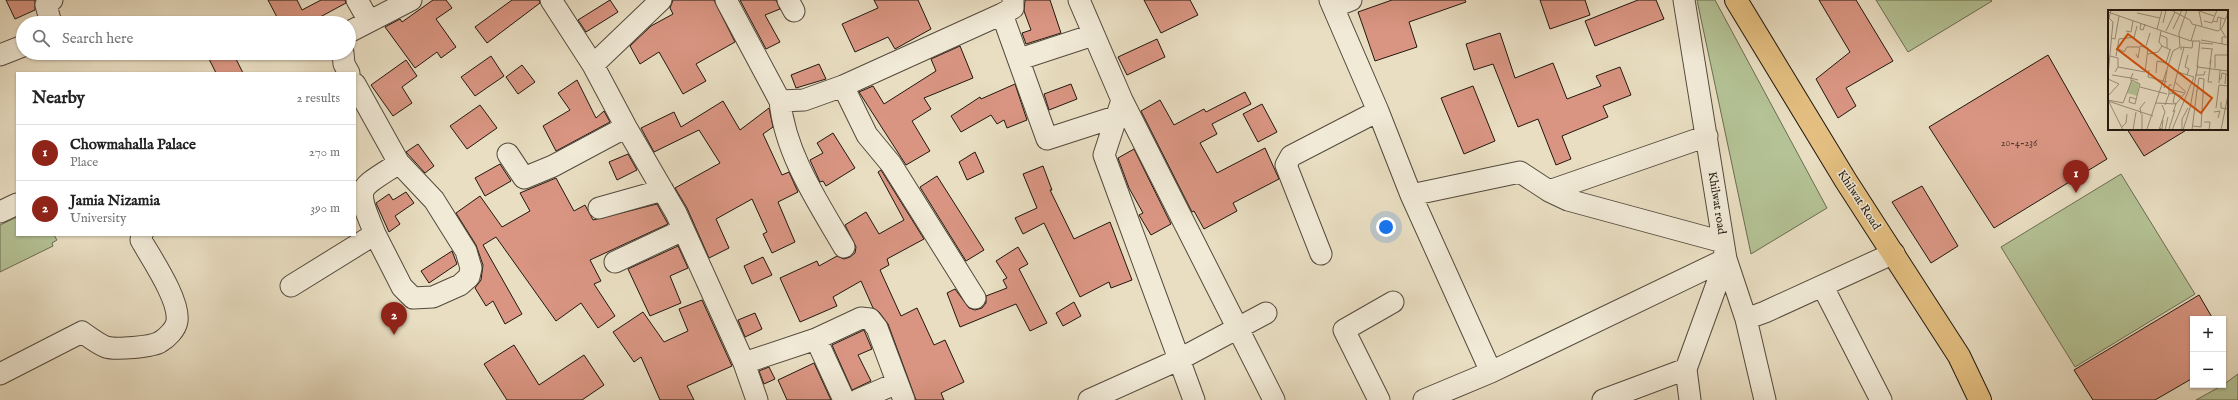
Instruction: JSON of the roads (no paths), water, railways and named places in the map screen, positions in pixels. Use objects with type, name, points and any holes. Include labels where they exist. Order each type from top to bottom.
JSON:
[{"type":"main road","name":"Khilwat Road","points":[[1736,0],[1846,181],[1894,253],[1959,356],[1980,400]]},
{"type":"street","points":[[49,16],[46,6],[52,0]]},
{"type":"street","points":[[358,0],[369,21]]},
{"type":"street","points":[[356,28],[411,0]]},
{"type":"street","points":[[551,0],[593,66],[626,127],[663,190],[744,363],[757,400]]},
{"type":"street","points":[[593,66],[661,0]]},
{"type":"street","points":[[726,0],[780,101],[782,123],[810,190],[844,247]]},
{"type":"street","points":[[1079,0],[1119,108],[1274,400]]},
{"type":"street","name":"Khilwat road","points":[[1684,0],[1725,250],[1686,369],[1690,400]]},
{"type":"street","points":[[1338,2],[1411,195],[1491,372]]},
{"type":"street","points":[[780,101],[804,100],[843,86],[1008,7],[1020,59],[1047,139],[1119,108]]},
{"type":"street","points":[[1020,59],[1093,35]]},
{"type":"street","points":[[0,55],[16,49]]},
{"type":"street","points":[[356,86],[399,163],[434,200],[466,251],[471,268],[469,277],[460,285],[433,297],[413,298],[402,287],[375,234],[361,200],[362,191],[367,184],[399,163]]},
{"type":"street","points":[[843,86],[868,135],[891,164],[975,298]]},
{"type":"street","points":[[1119,108],[1104,155],[1178,360],[1194,400]]},
{"type":"street","points":[[1322,254],[1286,166],[1288,160],[1291,156],[1378,111]]},
{"type":"street","points":[[508,154],[524,178],[553,166],[626,127]]},
{"type":"street","points":[[1549,191],[1707,136]]},
{"type":"street","points":[[1411,195],[1520,172],[1549,191],[1568,200],[1725,250]]},
{"type":"street","points":[[599,208],[663,190]]},
{"type":"street","points":[[0,212],[16,204]]},
{"type":"street","points":[[615,262],[683,230]]},
{"type":"street","points":[[291,286],[375,234]]},
{"type":"street","points":[[0,374],[82,332],[105,347],[120,349],[159,343],[172,331],[177,320],[175,307],[169,288],[141,240],[142,236]]},
{"type":"street","points":[[1725,250],[1746,319],[1765,400]]},
{"type":"street","points":[[1424,400],[1491,372],[1725,250]]},
{"type":"street","points":[[1746,319],[1823,287],[1894,253]]},
{"type":"street","points":[[1823,287],[1881,400]]},
{"type":"street","points":[[1379,400],[1344,330],[1393,302]]},
{"type":"street","points":[[1089,400],[1178,360],[1266,312]]},
{"type":"street","points":[[744,363],[816,339],[861,318],[870,319],[877,328],[900,391],[858,400]]},
{"type":"street","points":[[816,339],[844,400]]},
{"type":"street","points":[[1603,400],[1686,369]]},
{"type":"place","name":"Chowmahalla Palace","points":[[2076,193]]},
{"type":"place","name":"Jamia Nizamia","points":[[394,335]]}]
